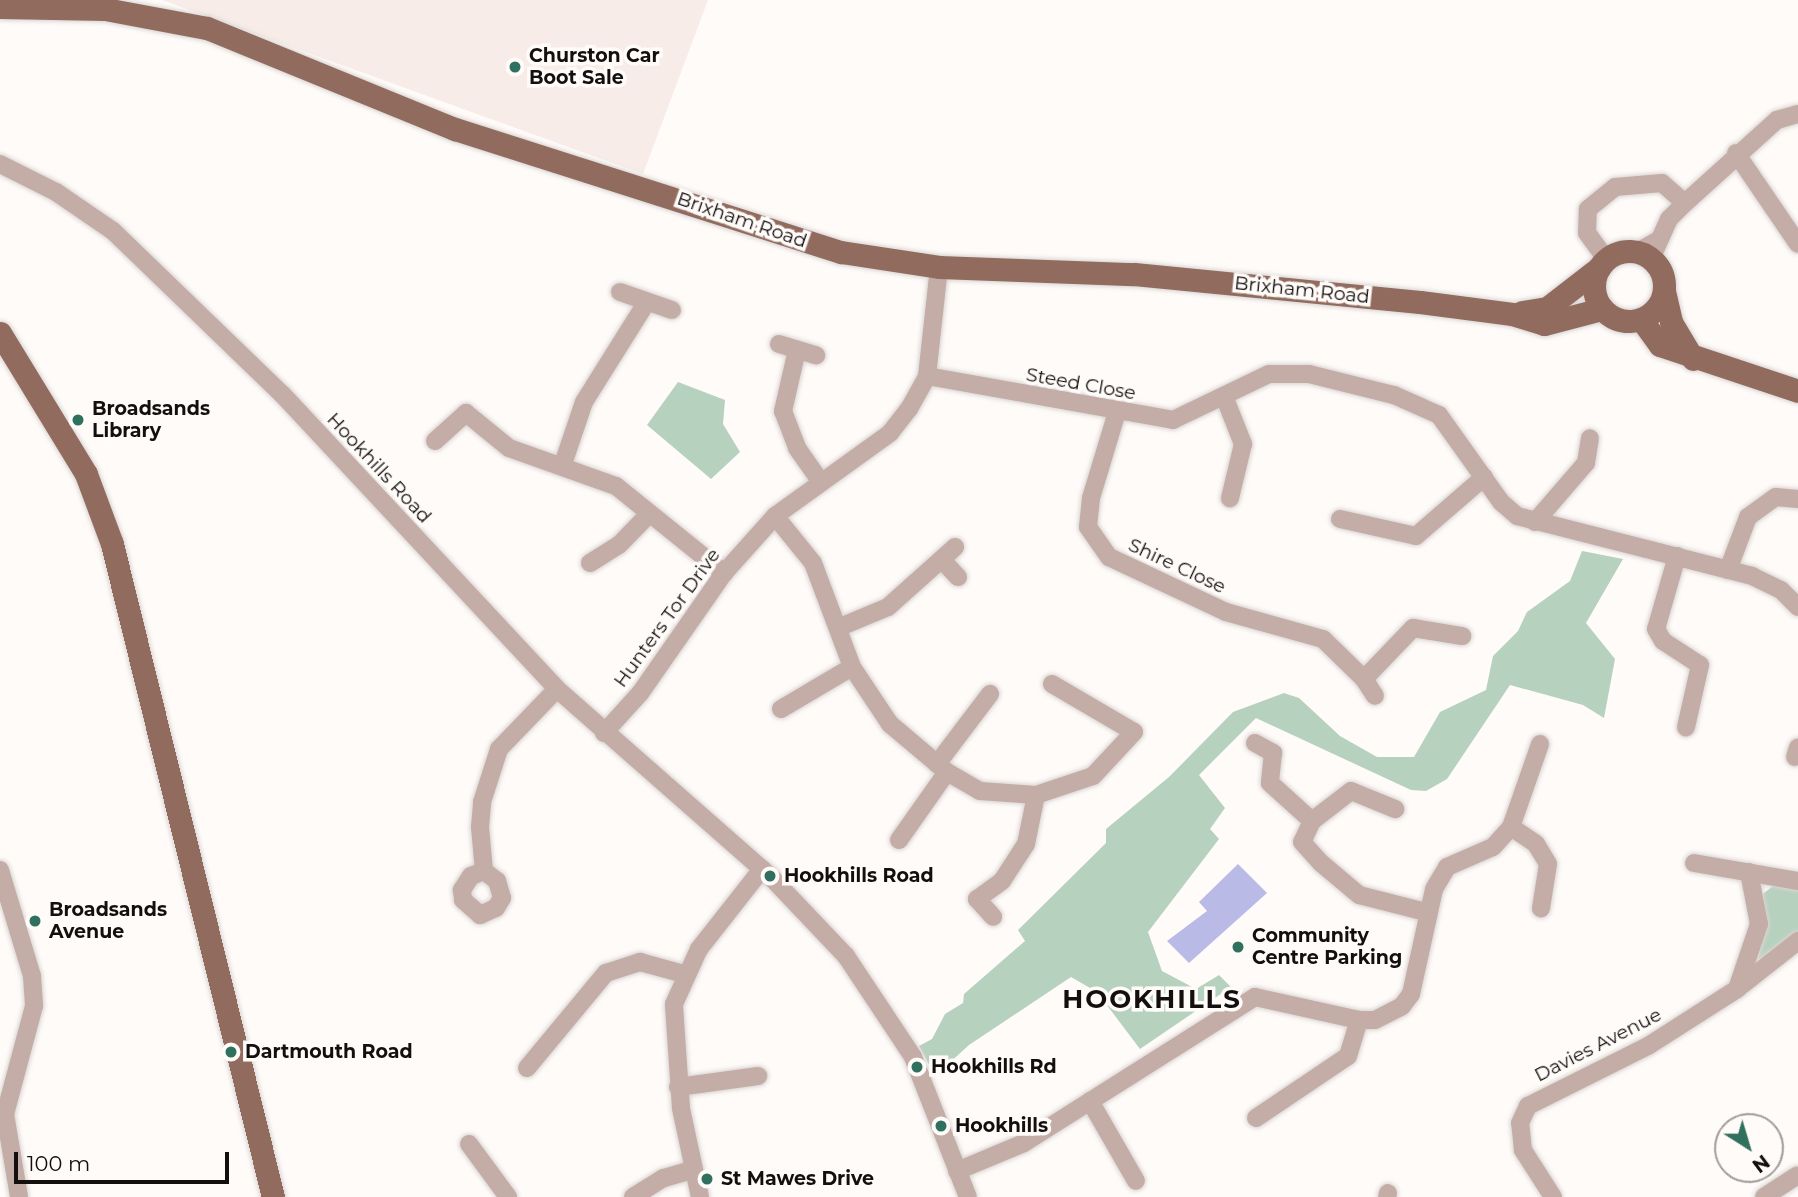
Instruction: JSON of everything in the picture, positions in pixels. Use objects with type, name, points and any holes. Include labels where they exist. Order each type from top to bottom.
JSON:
[{"type":"main road","name":"Brixham Road","points":[[0,7],[105,9],[207,28],[455,129],[796,240],[939,267],[1134,274],[1512,314],[1544,324],[1601,309]]},
{"type":"main road","name":"Brixham Road","points":[[1512,314],[1547,308],[1603,264],[1648,251]]},
{"type":"main road","points":[[1648,251],[1661,273],[1671,322],[1693,359]]},
{"type":"main road","points":[[1603,264],[1594,284],[1601,309],[1619,320],[1641,319],[1659,305],[1664,291]]},
{"type":"main road","points":[[1641,319],[1660,345],[1693,359],[1798,391]]},
{"type":"main road","points":[[0,333],[86,474],[112,544],[273,1197]]},
{"type":"street","points":[[1648,251],[1685,203],[1736,153],[1777,120],[1798,114]]},
{"type":"street","points":[[1736,153],[1798,244]]},
{"type":"street","name":"Hookhills Road","points":[[0,164],[56,192],[113,231],[282,394],[557,689],[762,869],[846,956],[875,995],[913,1057],[968,1197]]},
{"type":"street","points":[[1603,264],[1587,233],[1588,209],[1615,187],[1662,183],[1685,203]]},
{"type":"street","name":"Hunters Tor Drive","points":[[604,733],[641,692],[724,573],[775,516],[819,480],[890,433],[927,376],[939,267]]},
{"type":"street","points":[[620,292],[672,310]]},
{"type":"street","points":[[563,464],[584,402],[646,303]]},
{"type":"street","points":[[779,344],[816,355]]},
{"type":"street","points":[[797,350],[783,411],[797,448],[819,480]]},
{"type":"street","name":"Steed Close","points":[[927,376],[1173,420],[1269,374],[1288,372],[1423,404],[1451,428],[1501,502],[1535,522],[1728,570],[1781,590],[1798,607]]},
{"type":"street","points":[[1224,397],[1243,444],[1230,498]]},
{"type":"street","points":[[435,440],[472,407],[509,448],[563,464],[616,486],[724,573]]},
{"type":"street","name":"Shire Close","points":[[1117,412],[1089,513],[1088,527],[1102,550],[1226,612],[1323,639],[1364,679],[1375,696]]},
{"type":"street","points":[[1535,522],[1586,463],[1590,438]]},
{"type":"street","points":[[1340,519],[1398,536],[1416,536],[1484,477]]},
{"type":"street","points":[[1728,570],[1748,517],[1776,497],[1798,499]]},
{"type":"street","points":[[590,563],[619,545],[649,514]]},
{"type":"street","points":[[775,516],[813,563],[840,627],[852,667],[890,724],[942,768],[980,791],[1036,795],[1093,776],[1134,732],[1052,684]]},
{"type":"street","points":[[840,627],[888,607],[943,561],[955,547]]},
{"type":"street","points":[[1676,556],[1656,629],[1663,641],[1700,665],[1686,727]]},
{"type":"street","points":[[943,561],[958,577]]},
{"type":"street","points":[[1364,679],[1413,628],[1462,636]]},
{"type":"street","points":[[781,709],[852,667]]},
{"type":"street","points":[[484,871],[482,802],[499,749],[557,689]]},
{"type":"street","points":[[899,839],[990,694]]},
{"type":"street","points":[[1255,743],[1273,753],[1270,783],[1312,821]]},
{"type":"street","points":[[957,1171],[1024,1143],[1255,997],[1359,1020],[1388,1016],[1411,994],[1426,912],[1447,867],[1493,847],[1511,827],[1540,744]]},
{"type":"street","points":[[1395,809],[1351,791],[1312,821],[1302,842],[1338,879],[1359,895],[1426,912]]},
{"type":"street","points":[[993,917],[976,899],[1002,881],[1026,844],[1036,795]]},
{"type":"street","points":[[1511,827],[1536,844],[1548,864],[1541,908]]},
{"type":"street","points":[[1694,863],[1798,881]]},
{"type":"street","points":[[700,1197],[692,1170],[678,1087],[674,1004],[684,974],[762,869]]},
{"type":"street","points":[[0,870],[32,976],[34,1006],[5,1114],[19,1197]]},
{"type":"street","points":[[1737,989],[1759,924],[1749,872]]},
{"type":"street","name":"Davies Avenue","points":[[1553,1197],[1523,1150],[1520,1123],[1528,1106],[1648,1046],[1737,989],[1798,942]]},
{"type":"street","points":[[527,1068],[607,973],[640,962],[684,974]]},
{"type":"street","points":[[1256,1118],[1348,1056],[1359,1020]]},
{"type":"street","points":[[678,1087],[758,1076]]},
{"type":"street","points":[[1090,1101],[1136,1181]]},
{"type":"street","points":[[469,1144],[508,1197]]},
{"type":"street","points":[[633,1197],[664,1178],[692,1170]]},
{"type":"street","points":[[1765,1197],[1796,1180]]},
{"type":"shaded area","name":"Churston Car Boot Sale","points":[[162,0],[708,0],[643,174]]},
{"type":"green space","points":[[678,382],[725,400],[723,424],[740,452],[711,479],[647,425]]},
{"type":"green space","points":[[1582,551],[1623,559],[1586,623],[1615,659],[1604,718],[1583,705],[1510,685],[1447,779],[1426,791],[1411,790],[1256,718],[1199,775],[1225,808],[1210,829],[1219,839],[1148,932],[1162,971],[1196,989],[1219,975],[1231,987],[1140,1049],[1097,992],[1071,977],[969,1045],[935,1076],[919,1046],[932,1039],[945,1014],[963,1003],[964,994],[1025,941],[1018,930],[1106,843],[1106,829],[1169,777],[1233,712],[1284,693],[1299,698],[1340,736],[1377,757],[1414,757],[1440,712],[1486,690],[1493,656],[1518,631],[1527,612],[1570,581]]},
{"type":"green space","points":[[1774,885],[1798,890],[1798,934],[1763,961],[1758,958],[1767,924],[1763,894]]},
{"type":"building","points":[[1238,864],[1267,893],[1189,963],[1167,941],[1207,911],[1199,902]]},
{"type":"place","name":"Churston Car Boot Sale","points":[[515,67]]},
{"type":"place","name":"Broadsands Library","points":[[78,420]]},
{"type":"place","name":"Hookhills Road","points":[[770,876]]},
{"type":"place","name":"Broadsands Avenue","points":[[35,921]]},
{"type":"place","name":"Community Centre Parking","points":[[1238,947]]},
{"type":"place","name":"Dartmouth Road","points":[[231,1052]]},
{"type":"place","name":"Hookhills Rd","points":[[917,1067]]},
{"type":"place","name":"Hookhills","points":[[941,1126]]},
{"type":"place","name":"St Mawes Drive","points":[[707,1179]]},
{"type":"district","name":"HOOKHILLS","points":[[1152,1000]]}]
